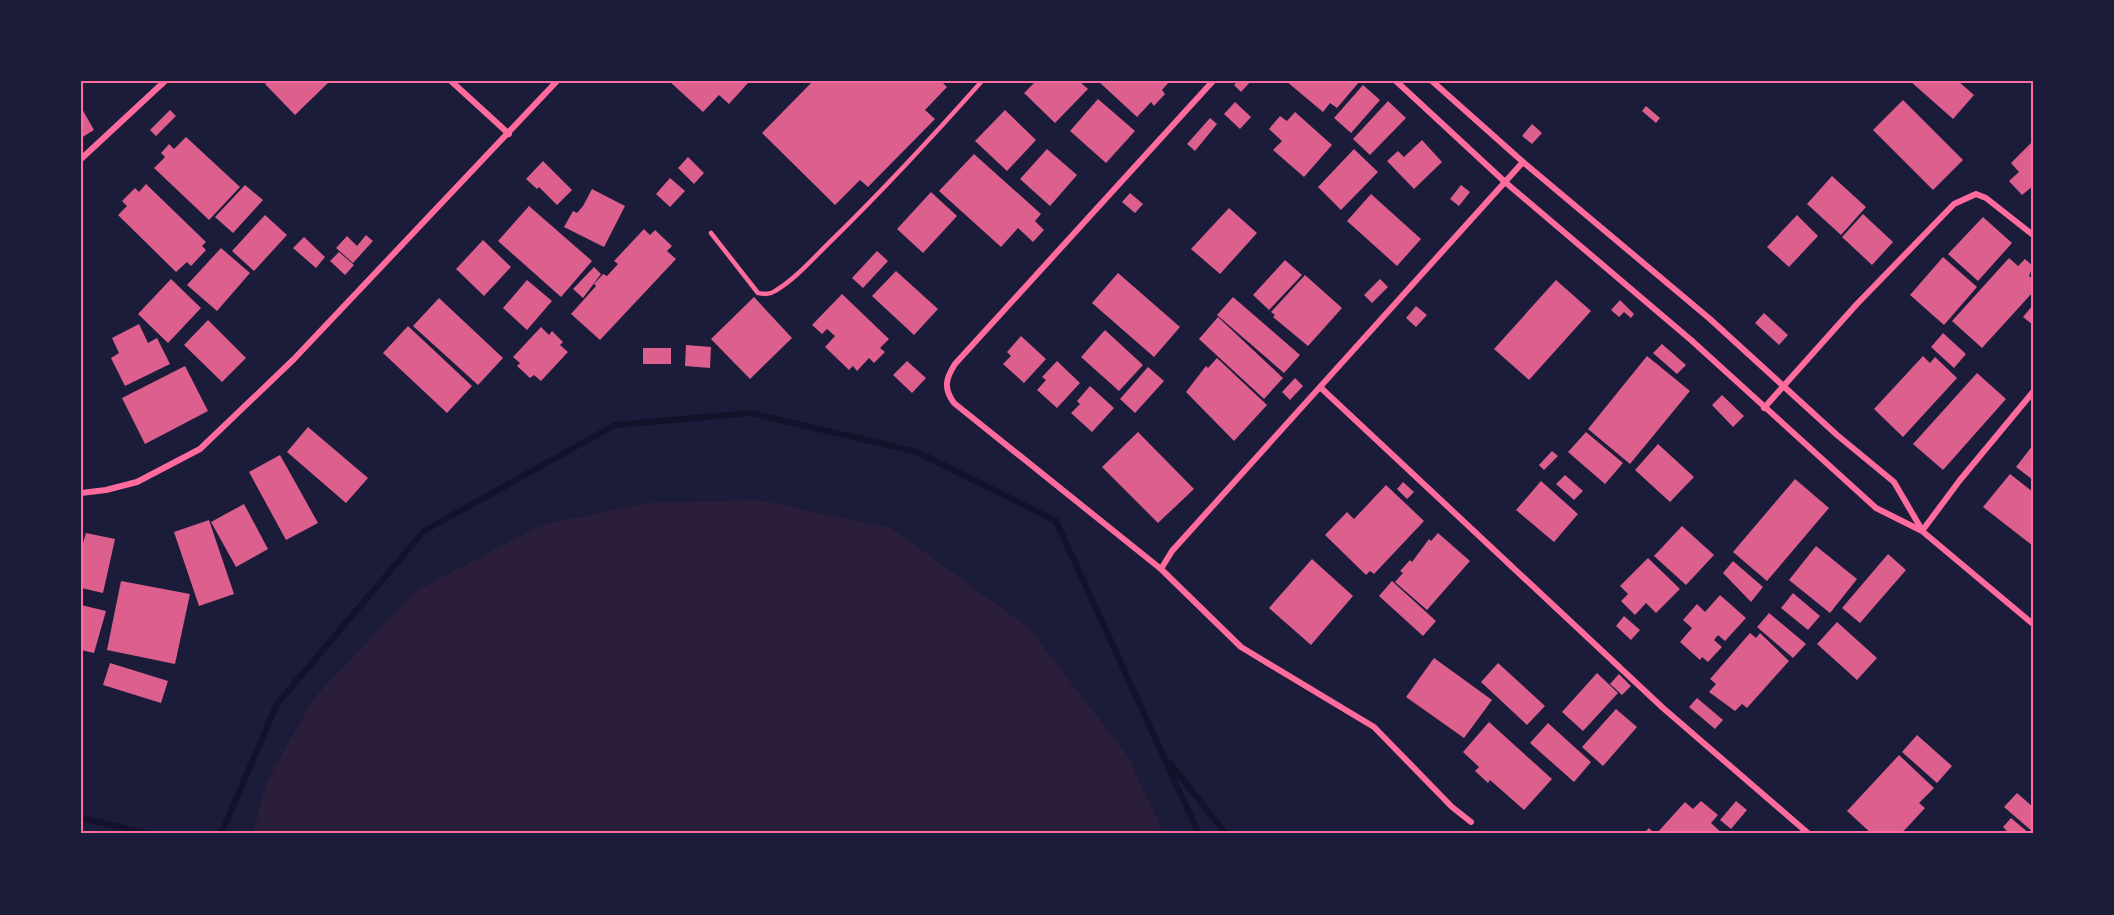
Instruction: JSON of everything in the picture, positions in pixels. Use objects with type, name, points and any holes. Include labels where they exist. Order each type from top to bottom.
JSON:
[{"type":"street","points":[[81,159],[165,81]]},
{"type":"street","points":[[451,81],[510,134]]},
{"type":"street","points":[[81,493],[106,490],[137,482],[200,449],[294,359],[510,134],[557,81]]},
{"type":"street","points":[[1213,81],[955,364],[947,377],[948,395],[954,403],[1161,569],[1241,646],[1374,727],[1452,807],[1471,822]]},
{"type":"street","points":[[1396,81],[1505,182],[1691,340],[1876,508],[1922,531],[2033,624]]},
{"type":"street","points":[[1432,81],[1523,162],[1710,319],[1783,387],[1894,482],[1922,531]]},
{"type":"street","points":[[1161,569],[1172,551],[1523,162]]},
{"type":"street","points":[[1764,408],[1856,305],[1954,204],[1976,194],[1986,198],[2033,236]]},
{"type":"street","points":[[1320,387],[1664,708],[1809,834]]},
{"type":"street","points":[[1922,531],[1960,480],[2033,392]]},
{"type":"lane","points":[[711,233],[758,293],[766,295],[774,292],[793,278],[860,213],[918,153],[982,81]]},
{"type":"shaded area","points":[[758,500],[891,528],[1029,628],[1127,755],[1164,834],[253,834],[266,783],[313,699],[416,591],[541,525],[648,503]]},
{"type":"building","points":[[269,81],[329,82],[295,115],[265,84]]},
{"type":"building","points":[[669,81],[746,81],[748,83],[729,104],[719,95],[703,112]]},
{"type":"building","points":[[813,81],[941,81],[947,87],[925,110],[935,119],[868,187],[860,180],[835,205],[762,133]]},
{"type":"building","points":[[1036,81],[1079,81],[1088,89],[1055,123],[1024,93]]},
{"type":"building","points":[[1098,81],[1170,81],[1162,90],[1165,94],[1154,106],[1151,102],[1137,117]]},
{"type":"building","points":[[1238,81],[1251,81],[1241,92],[1234,85]]},
{"type":"building","points":[[1286,81],[1360,81],[1337,108],[1330,103],[1323,112]]},
{"type":"building","points":[[1910,81],[1958,81],[1974,95],[1953,119]]},
{"type":"building","points":[[1363,85],[1380,100],[1351,133],[1334,118]]},
{"type":"building","points":[[1098,99],[1135,131],[1106,163],[1070,131]]},
{"type":"building","points":[[1903,100],[1963,160],[1933,190],[1873,130]]},
{"type":"building","points":[[1388,101],[1406,118],[1370,155],[1353,139]]},
{"type":"building","points":[[1235,102],[1251,117],[1240,129],[1224,114]]},
{"type":"building","points":[[1646,106],[1660,118],[1656,123],[1642,111]]},
{"type":"building","points":[[81,107],[94,130],[81,138]]},
{"type":"building","points":[[170,110],[176,116],[156,136],[150,130]]},
{"type":"building","points":[[1005,110],[1036,140],[1007,171],[975,141]]},
{"type":"building","points":[[1295,112],[1332,145],[1304,177],[1273,150],[1282,141],[1269,129],[1280,116],[1287,121]]},
{"type":"building","points":[[1210,118],[1217,124],[1195,151],[1187,144]]},
{"type":"building","points":[[1532,124],[1542,133],[1532,144],[1522,136]]},
{"type":"building","points":[[186,137],[240,187],[209,220],[154,168],[165,157],[161,153],[169,144],[174,149]]},
{"type":"building","points":[[1422,140],[1442,162],[1414,189],[1387,161],[1398,151],[1404,157]]},
{"type":"building","points":[[2033,141],[2033,186],[2022,195],[2009,181],[2019,172],[2011,163]]},
{"type":"building","points":[[1047,149],[1077,175],[1050,206],[1020,179]]},
{"type":"building","points":[[1354,149],[1378,172],[1341,210],[1318,187]]},
{"type":"building","points":[[974,154],[1041,214],[1035,221],[1044,230],[1033,242],[1018,228],[1001,247],[939,191]]},
{"type":"building","points":[[688,157],[704,173],[694,184],[678,168]]},
{"type":"building","points":[[543,161],[572,190],[557,205],[539,187],[537,189],[526,179]]},
{"type":"building","points":[[1832,176],[1866,207],[1841,235],[1807,204]]},
{"type":"building","points":[[670,178],[685,191],[670,207],[656,194]]},
{"type":"building","points":[[146,184],[206,242],[202,246],[206,250],[191,266],[187,262],[176,272],[118,215],[127,206],[122,201],[135,188],[139,192]]},
{"type":"building","points":[[245,185],[263,200],[233,233],[215,217]]},
{"type":"building","points":[[1461,185],[1470,192],[1459,206],[1450,199]]},
{"type":"building","points":[[592,189],[625,206],[604,247],[564,227],[573,211],[577,213],[583,206]]},
{"type":"building","points":[[931,192],[957,216],[923,253],[897,229]]},
{"type":"building","points":[[1130,193],[1143,204],[1135,213],[1122,202]]},
{"type":"building","points":[[1371,194],[1421,239],[1397,266],[1347,221]]},
{"type":"building","points":[[529,206],[592,261],[561,297],[498,241]]},
{"type":"building","points":[[1229,208],[1257,233],[1220,274],[1191,249]]},
{"type":"building","points":[[1863,214],[1893,242],[1872,265],[1842,237]]},
{"type":"building","points":[[265,215],[287,235],[254,271],[232,251]]},
{"type":"building","points":[[1797,215],[1818,236],[1789,267],[1767,247]]},
{"type":"building","points":[[1983,217],[2012,243],[1978,281],[1948,254]]},
{"type":"building","points":[[644,229],[650,235],[655,230],[672,246],[667,251],[676,259],[600,340],[571,314],[596,286],[594,284],[603,274],[607,276],[618,264],[614,261]]},
{"type":"building","points":[[366,235],[373,241],[353,263],[336,248],[347,236],[357,246]]},
{"type":"building","points":[[304,237],[325,257],[316,268],[293,248]]},
{"type":"building","points":[[483,240],[511,267],[484,296],[456,269]]},
{"type":"building","points":[[221,248],[250,273],[217,311],[187,285]]},
{"type":"building","points":[[877,251],[888,261],[863,288],[852,278]]},
{"type":"building","points":[[339,252],[354,265],[345,275],[330,261]]},
{"type":"building","points":[[1943,257],[1977,287],[1944,325],[1910,295]]},
{"type":"building","points":[[2009,258],[2018,266],[2025,259],[2033,266],[2029,276],[2033,279],[2033,292],[1982,348],[1952,321]]},
{"type":"building","points":[[1285,260],[1302,275],[1269,310],[1253,295]]},
{"type":"building","points":[[594,267],[601,274],[583,298],[573,289]]},
{"type":"building","points":[[896,271],[938,309],[914,335],[872,296]]},
{"type":"building","points":[[1118,273],[1180,327],[1154,357],[1092,303]]},
{"type":"building","points":[[1305,275],[1342,308],[1308,346],[1273,317],[1275,315],[1271,312]]},
{"type":"building","points":[[171,279],[201,308],[168,343],[138,314]]},
{"type":"building","points":[[1380,279],[1388,287],[1372,303],[1364,295]]},
{"type":"building","points":[[527,280],[552,301],[527,330],[503,308]]},
{"type":"building","points":[[1556,280],[1591,311],[1529,380],[1494,349]]},
{"type":"building","points":[[842,294],[889,339],[880,348],[885,352],[874,363],[869,358],[857,371],[853,366],[849,370],[825,347],[835,336],[827,329],[822,334],[812,325]]},
{"type":"building","points":[[754,297],[792,338],[750,379],[711,339]]},
{"type":"building","points":[[1233,297],[1300,355],[1284,373],[1217,315]]},
{"type":"building","points":[[439,298],[503,358],[478,385],[413,326]]},
{"type":"building","points":[[1620,300],[1634,314],[1631,318],[1624,312],[1619,317],[1611,310]]},
{"type":"building","points":[[2033,305],[2033,325],[2023,317]]},
{"type":"building","points":[[1416,306],[1427,315],[1416,327],[1406,318]]},
{"type":"building","points":[[1764,313],[1788,335],[1779,345],[1755,323]]},
{"type":"building","points":[[1218,317],[1283,378],[1264,399],[1199,339]]},
{"type":"building","points":[[208,320],[246,358],[222,382],[184,345]]},
{"type":"building","points":[[139,324],[148,343],[157,338],[170,364],[125,386],[111,358],[119,353],[112,338]]},
{"type":"building","points":[[408,326],[472,386],[447,413],[383,353]]},
{"type":"building","points":[[541,327],[549,335],[552,331],[563,342],[560,345],[568,352],[541,381],[534,375],[530,378],[517,366],[520,363],[513,357]]},
{"type":"building","points":[[1105,330],[1143,365],[1119,391],[1081,357]]},
{"type":"building","points":[[1943,333],[1966,354],[1954,368],[1931,347]]},
{"type":"building","points":[[1021,336],[1046,359],[1024,383],[1003,364],[1011,356],[1007,352]]},
{"type":"building","points":[[1662,344],[1686,365],[1677,374],[1653,353]]},
{"type":"building","points":[[686,345],[711,347],[710,368],[685,366]]},
{"type":"building","points":[[643,348],[671,348],[671,364],[643,364]]},
{"type":"building","points":[[1647,356],[1690,391],[1630,464],[1588,429]]},
{"type":"building","points":[[1923,356],[1930,363],[1935,357],[1957,378],[1903,437],[1874,409]]},
{"type":"building","points":[[1217,358],[1267,405],[1234,441],[1186,392],[1206,366],[1208,368]]},
{"type":"building","points":[[907,361],[926,378],[912,393],[893,375]]},
{"type":"building","points":[[1057,361],[1080,383],[1057,408],[1037,390],[1046,380],[1042,377]]},
{"type":"building","points":[[185,366],[208,411],[145,444],[122,398]]},
{"type":"building","points":[[1148,367],[1164,381],[1135,413],[1120,399]]},
{"type":"building","points":[[1977,373],[2006,399],[1943,470],[1913,444]]},
{"type":"building","points":[[1295,378],[1303,386],[1290,400],[1282,392]]},
{"type":"building","points":[[1090,386],[1114,408],[1092,432],[1071,413],[1080,404],[1077,401]]},
{"type":"building","points":[[1722,395],[1744,416],[1733,427],[1712,405]]},
{"type":"building","points":[[308,427],[368,478],[346,503],[287,452]]},
{"type":"building","points":[[1138,432],[1194,489],[1158,523],[1102,467]]},
{"type":"building","points":[[1586,432],[1623,463],[1605,484],[1568,452]]},
{"type":"building","points":[[1658,444],[1694,477],[1670,502],[1635,470]]},
{"type":"building","points":[[2033,445],[2033,480],[2016,467]]},
{"type":"building","points":[[1552,451],[1558,456],[1544,470],[1539,465]]},
{"type":"building","points":[[280,455],[318,523],[286,540],[249,472]]},
{"type":"building","points":[[2010,474],[2033,492],[2033,546],[1983,507]]},
{"type":"building","points":[[1565,475],[1583,491],[1574,500],[1556,484]]},
{"type":"building","points":[[1795,479],[1829,508],[1767,581],[1733,552]]},
{"type":"building","points":[[1541,481],[1578,514],[1554,542],[1516,510]]},
{"type":"building","points":[[1403,482],[1414,492],[1407,499],[1397,489]]},
{"type":"building","points":[[1386,485],[1424,521],[1374,574],[1370,571],[1366,575],[1325,535],[1347,512],[1354,519]]},
{"type":"building","points":[[244,504],[268,549],[236,567],[211,522]]},
{"type":"building","points":[[209,520],[234,594],[199,606],[174,532]]},
{"type":"building","points":[[1682,526],[1714,555],[1686,585],[1654,556]]},
{"type":"building","points":[[86,533],[115,539],[103,593],[81,588],[81,550]]},
{"type":"building","points":[[1438,533],[1470,561],[1427,610],[1395,582],[1403,573],[1400,571],[1410,560],[1412,562],[1429,539],[1431,541]]},
{"type":"building","points":[[1816,546],[1857,579],[1830,613],[1789,580]]},
{"type":"building","points":[[1888,554],[1906,570],[1860,623],[1842,608]]},
{"type":"building","points":[[1648,558],[1680,589],[1656,613],[1646,603],[1635,615],[1621,601],[1628,594],[1620,586]]},
{"type":"building","points":[[1312,559],[1353,596],[1311,645],[1269,608]]},
{"type":"building","points":[[1733,561],[1763,587],[1751,602],[1723,573]]},
{"type":"building","points":[[121,581],[190,594],[175,664],[107,650]]},
{"type":"building","points":[[1392,581],[1436,621],[1423,636],[1379,596]]},
{"type":"building","points":[[1793,593],[1820,616],[1808,630],[1781,608]]},
{"type":"building","points":[[1720,595],[1746,618],[1725,641],[1718,635],[1714,640],[1722,647],[1708,662],[1702,657],[1700,660],[1680,642],[1692,628],[1683,620],[1697,604],[1705,612]]},
{"type":"building","points":[[81,605],[106,611],[94,653],[81,650]]},
{"type":"building","points":[[1769,613],[1806,644],[1793,658],[1757,627]]},
{"type":"building","points":[[1624,616],[1640,630],[1631,640],[1616,626]]},
{"type":"building","points":[[1837,622],[1877,658],[1857,680],[1817,644]]},
{"type":"building","points":[[1750,633],[1756,638],[1760,633],[1789,661],[1747,708],[1742,704],[1735,711],[1709,692],[1716,684],[1710,679]]},
{"type":"building","points":[[1434,658],[1492,700],[1464,738],[1406,697]]},
{"type":"building","points":[[110,663],[168,681],[161,703],[103,685]]},
{"type":"building","points":[[1498,663],[1545,706],[1527,725],[1481,682]]},
{"type":"building","points":[[1597,673],[1618,693],[1583,731],[1562,712]]},
{"type":"building","points":[[1619,674],[1631,686],[1622,695],[1610,684]]},
{"type":"building","points":[[1697,698],[1723,720],[1715,729],[1689,707]]},
{"type":"building","points":[[1616,709],[1637,727],[1603,766],[1582,747]]},
{"type":"building","points":[[1489,722],[1552,779],[1524,810],[1490,780],[1488,783],[1475,771],[1479,767],[1463,752]]},
{"type":"building","points":[[1548,723],[1591,762],[1574,782],[1530,743]]},
{"type":"building","points":[[1917,735],[1952,766],[1937,783],[1902,752]]},
{"type":"building","points":[[1899,755],[1934,788],[1919,803],[1925,808],[1901,834],[1872,834],[1847,811]]},
{"type":"building","points":[[2017,793],[2033,807],[2033,832],[2004,807]]},
{"type":"building","points":[[1701,801],[1718,815],[1711,823],[1723,834],[1657,833],[1685,802],[1693,809]]},
{"type":"building","points":[[1736,801],[1747,810],[1731,829],[1720,820]]},
{"type":"building","points":[[2011,818],[2030,834],[2010,834],[2003,827]]},
{"type":"building","points":[[1649,828],[1655,834],[1643,834]]},
{"type":"waterway","points":[[221,834],[277,704],[424,531],[615,425],[751,413],[917,452],[1056,521],[1199,834]]},
{"type":"waterway","points":[[1169,762],[1226,834]]},
{"type":"waterway","points":[[81,818],[148,834]]}]
